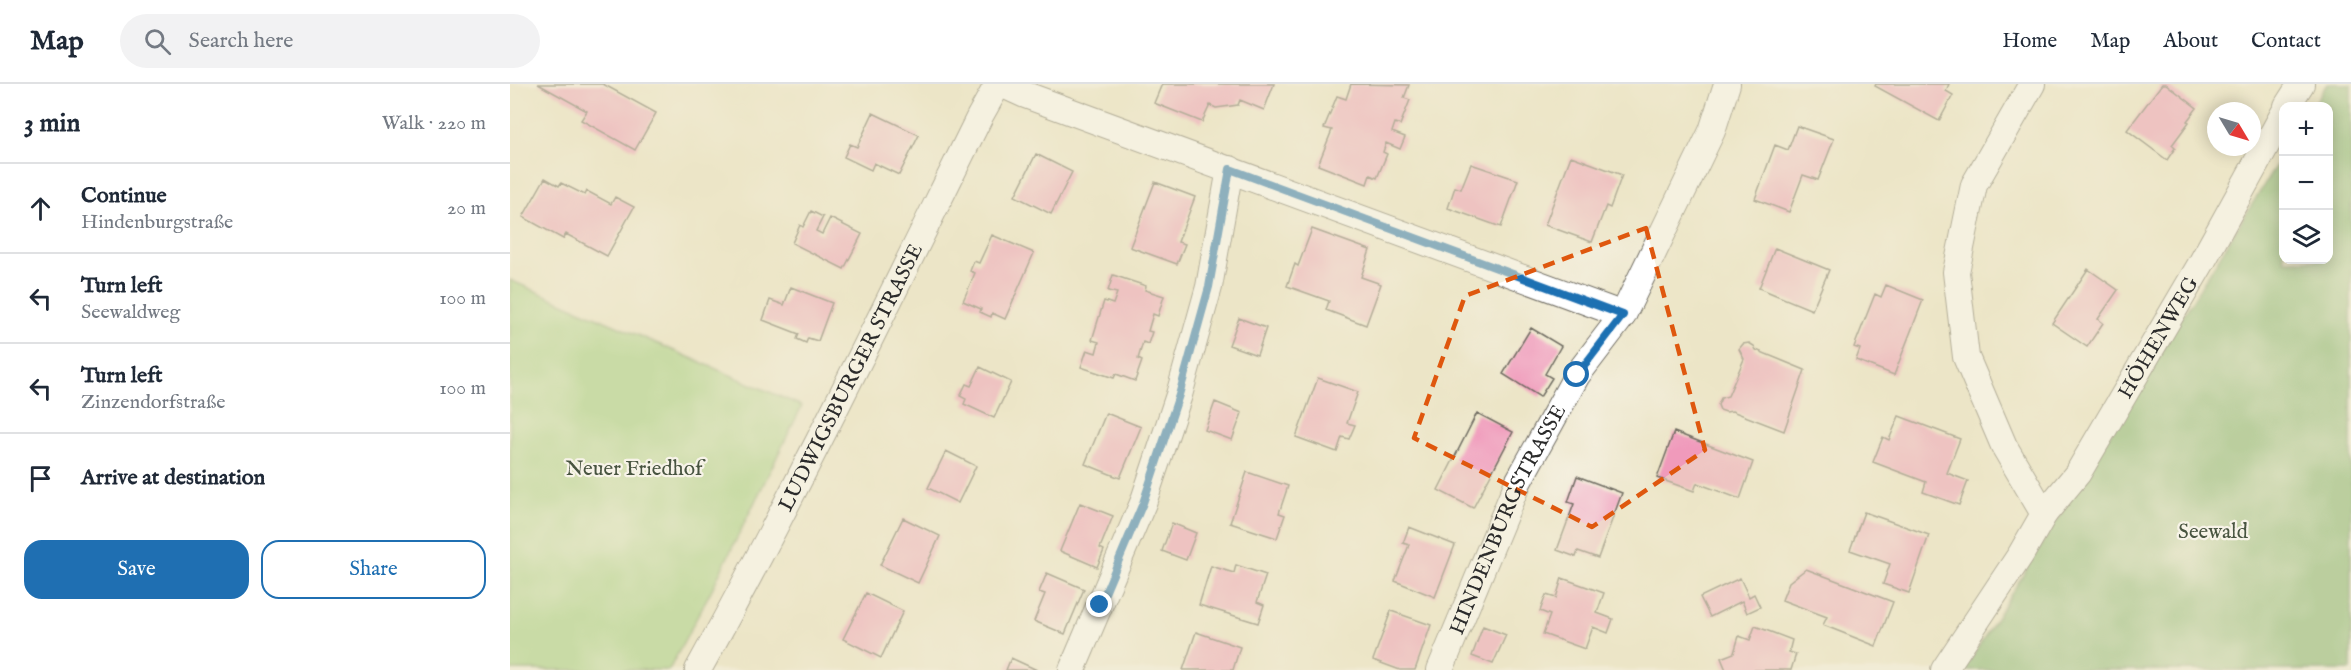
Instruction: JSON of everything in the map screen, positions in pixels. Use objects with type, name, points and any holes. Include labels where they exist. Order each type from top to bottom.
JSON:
[{"type":"street","points":[[1000,84],[1623,315]]},
{"type":"street","name":"LUDWIGSBURGER STRASSE","points":[[698,670],[741,593],[974,127],[1000,84]]},
{"type":"street","name":"HINDENBURGSTRASSE","points":[[1440,670],[1518,482],[1577,375],[1623,315],[1712,131],[1727,84]]},
{"type":"street","points":[[2032,84],[1974,185],[1956,272],[1966,357],[2004,446],[2044,514]]},
{"type":"street","points":[[2290,102],[2301,84]]},
{"type":"street","name":"HÖHENWEG","points":[[1944,670],[2021,554],[2044,514],[2078,473],[2202,262],[2279,120]]},
{"type":"street","points":[[1072,670],[1143,503],[1179,395],[1209,287],[1230,169]]},
{"type":"highlighted area","points":[[1646,228],[1705,450],[1592,527],[1414,438],[1465,296]]},
{"type":"green space","name":"Seewald","points":[[2327,84],[2351,84],[2351,670],[1964,670],[2279,160],[2279,264],[2333,264],[2333,102],[2316,102]]},
{"type":"green space","name":"Neuer Friedhof","points":[[510,280],[802,406],[712,589],[669,670],[510,670]]},
{"type":"building","points":[[538,84],[603,84],[656,113],[635,150],[581,120],[587,111]]},
{"type":"building","points":[[1162,84],[1274,84],[1264,110],[1240,100],[1238,105],[1216,108],[1210,105],[1202,122],[1154,103]]},
{"type":"building","points":[[1351,84],[1409,85],[1404,98],[1410,100],[1400,125],[1395,123],[1392,132],[1405,137],[1400,149],[1386,143],[1383,152],[1387,154],[1377,178],[1370,175],[1367,184],[1318,165],[1332,130],[1324,128],[1337,96],[1346,99]]},
{"type":"building","points":[[1876,84],[1949,84],[1946,91],[1953,95],[1939,121],[1875,86]]},
{"type":"building","points":[[2162,84],[2166,84],[2197,108],[2172,145],[2175,148],[2167,160],[2127,130]]},
{"type":"building","points":[[873,113],[919,135],[899,175],[874,163],[871,170],[844,157],[850,144],[857,147]]},
{"type":"building","points":[[1797,126],[1834,139],[1818,180],[1803,175],[1789,212],[1755,199],[1775,145],[1788,150]]},
{"type":"building","points":[[1036,154],[1072,172],[1051,214],[1015,196]]},
{"type":"building","points":[[1571,156],[1622,175],[1610,208],[1606,206],[1592,242],[1545,225]]},
{"type":"building","points":[[1471,164],[1518,180],[1501,227],[1448,208],[1455,187],[1461,189]]},
{"type":"building","points":[[545,178],[559,186],[561,183],[585,195],[587,191],[611,204],[615,197],[634,207],[607,256],[566,234],[563,239],[523,217]]},
{"type":"building","points":[[1155,182],[1195,197],[1178,242],[1185,244],[1177,264],[1130,247]]},
{"type":"building","points":[[811,211],[823,217],[816,231],[822,234],[830,218],[862,234],[844,269],[792,243],[800,225],[803,227]]},
{"type":"building","points":[[1312,229],[1370,250],[1361,277],[1381,284],[1366,325],[1326,310],[1329,301],[1287,286],[1295,264],[1298,266]]},
{"type":"building","points":[[992,235],[1034,253],[1005,319],[992,313],[991,317],[980,312],[981,309],[963,301],[975,273],[970,271],[974,261],[979,263]]},
{"type":"building","points":[[1775,248],[1829,270],[1812,310],[1759,288]]},
{"type":"building","points":[[2088,269],[2118,290],[2098,319],[2103,323],[2087,347],[2052,323]]},
{"type":"building","points":[[1113,275],[1146,286],[1145,290],[1164,296],[1158,316],[1153,314],[1148,331],[1152,332],[1148,344],[1143,342],[1138,359],[1142,361],[1135,381],[1116,374],[1114,378],[1081,367],[1087,350],[1096,353],[1099,342],[1092,340],[1104,301],[1113,304],[1117,293],[1108,291]]},
{"type":"building","points":[[1886,285],[1923,300],[1894,375],[1856,360],[1860,349],[1854,347],[1875,294],[1881,297]]},
{"type":"building","points":[[791,287],[832,303],[818,341],[808,338],[806,343],[797,339],[799,334],[763,320],[770,300],[784,305]]},
{"type":"building","points":[[1239,318],[1266,328],[1257,355],[1229,345]]},
{"type":"building","points":[[1531,328],[1561,346],[1545,374],[1552,378],[1540,397],[1503,374]]},
{"type":"building","points":[[1749,343],[1756,350],[1805,370],[1784,431],[1732,411],[1720,410],[1718,405],[1721,398],[1728,396],[1744,359],[1739,349],[1743,344]]},
{"type":"building","points":[[980,367],[1011,382],[994,418],[964,404],[966,399],[960,396],[966,384],[971,386]]},
{"type":"building","points":[[1318,378],[1358,392],[1347,423],[1355,425],[1349,439],[1342,437],[1337,452],[1296,437]]},
{"type":"building","points":[[1215,402],[1242,413],[1232,440],[1205,430]]},
{"type":"building","points":[[1106,413],[1141,427],[1120,478],[1085,464]]},
{"type":"building","points":[[1477,413],[1513,432],[1473,508],[1438,490]]},
{"type":"building","points":[[1899,416],[1960,439],[1947,473],[1968,481],[1959,505],[1923,492],[1926,482],[1873,462],[1883,437],[1889,440]]},
{"type":"building","points":[[1674,432],[1753,462],[1740,499],[1697,483],[1694,491],[1657,478]]},
{"type":"building","points":[[946,451],[976,466],[958,503],[928,488]]},
{"type":"building","points":[[1247,472],[1288,486],[1279,513],[1285,515],[1277,538],[1230,523]]},
{"type":"building","points":[[1577,476],[1622,493],[1598,558],[1578,551],[1576,557],[1557,550],[1574,504],[1568,502]]},
{"type":"building","points":[[1080,503],[1113,516],[1100,548],[1104,550],[1097,567],[1060,551]]},
{"type":"building","points":[[1864,512],[1929,535],[1909,593],[1883,584],[1890,564],[1850,550]]},
{"type":"building","points":[[903,518],[940,536],[918,583],[880,565]]},
{"type":"building","points":[[1172,523],[1196,533],[1186,560],[1162,551]]},
{"type":"building","points":[[1409,527],[1455,545],[1435,597],[1395,581],[1409,545],[1403,543]]},
{"type":"building","points":[[1236,565],[1266,575],[1257,602],[1264,605],[1258,623],[1199,605],[1211,566],[1234,573]]},
{"type":"building","points":[[1806,569],[1893,602],[1876,646],[1823,625],[1827,617],[1782,600],[1789,582]]},
{"type":"building","points":[[1047,573],[1084,589],[1065,634],[1034,621],[1045,594],[1039,592]]},
{"type":"building","points":[[1562,578],[1604,593],[1597,613],[1613,619],[1608,633],[1593,627],[1585,649],[1543,634],[1550,615],[1540,611],[1546,595],[1556,598]]},
{"type":"building","points":[[1740,578],[1749,597],[1754,594],[1760,607],[1747,613],[1742,601],[1710,617],[1700,597]]},
{"type":"building","points":[[866,593],[903,611],[881,658],[843,639]]},
{"type":"building","points":[[1391,611],[1431,625],[1415,670],[1400,670],[1373,660]]},
{"type":"building","points":[[1483,626],[1506,635],[1493,664],[1472,656]]},
{"type":"building","points":[[1755,626],[1792,640],[1789,652],[1796,654],[1791,670],[1726,670],[1721,658],[1734,653],[1739,636],[1750,640]]},
{"type":"building","points":[[1196,632],[1240,647],[1233,670],[1183,670]]},
{"type":"building","points":[[1011,658],[1037,670],[1006,670]]},
{"type":"route","points":[[1100,605],[1143,503],[1179,395],[1209,287],[1230,169],[1623,315],[1577,375]]}]
